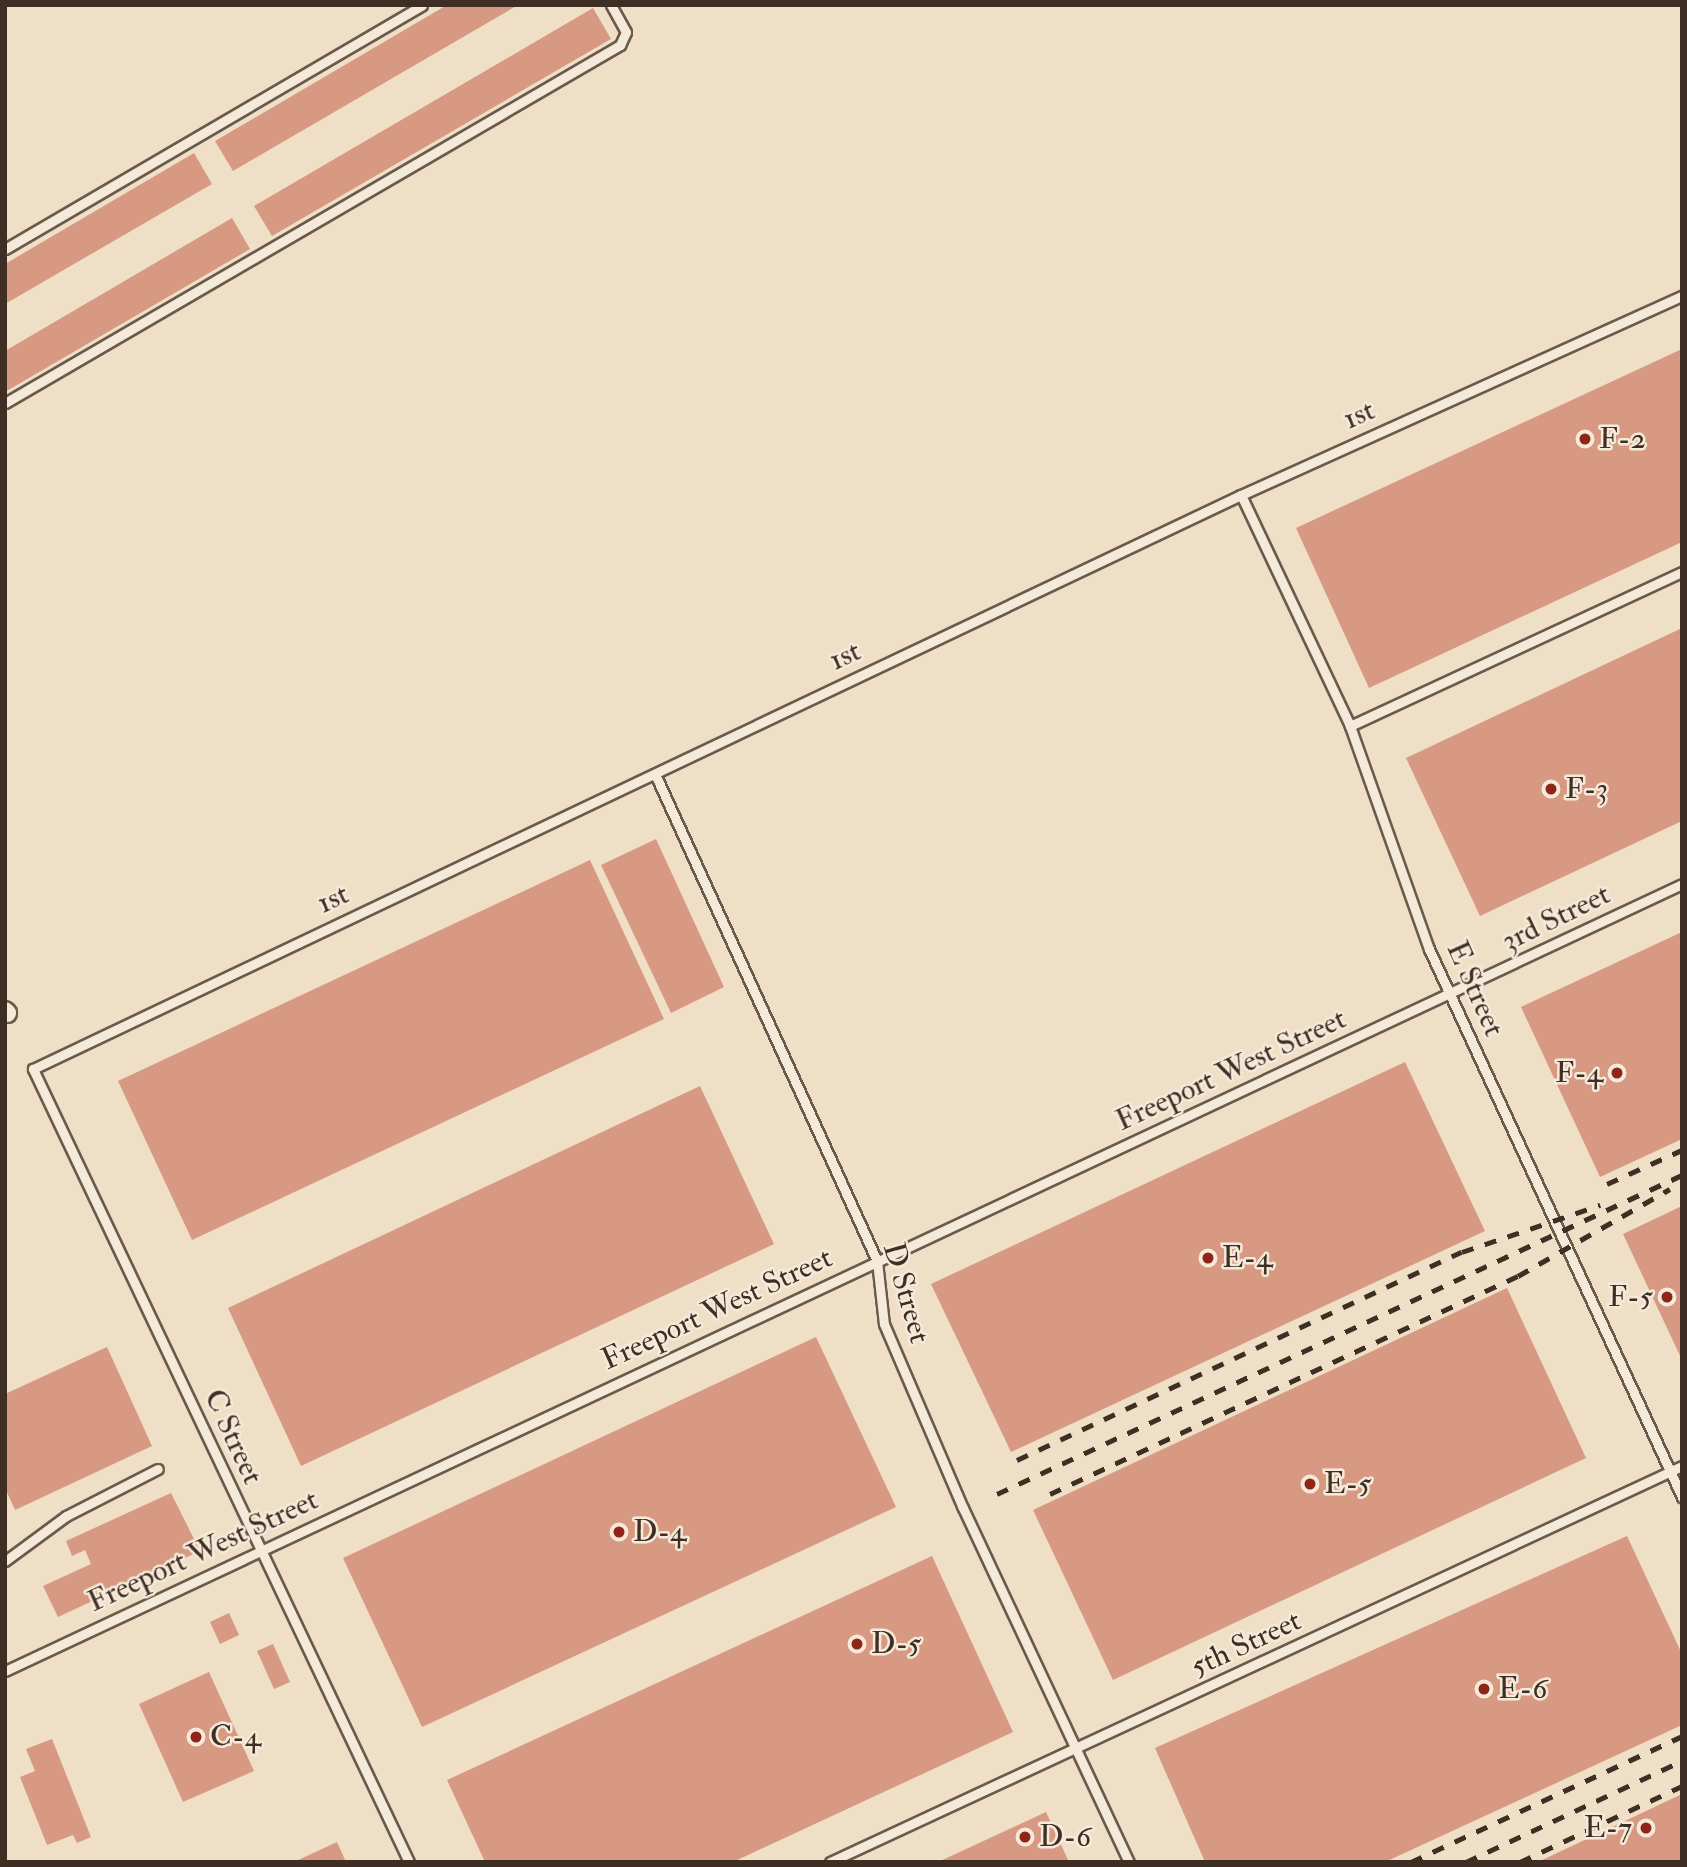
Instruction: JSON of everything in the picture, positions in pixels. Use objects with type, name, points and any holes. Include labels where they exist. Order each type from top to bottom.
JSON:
[{"type":"lane","points":[[5,249],[422,5]]},
{"type":"lane","points":[[5,403],[620,45],[626,32],[611,5]]},
{"type":"lane","name":"1st","points":[[33,1069],[1241,495],[1682,296]]},
{"type":"lane","name":"E Street","points":[[1241,495],[1350,726],[1450,995],[1682,1497]]},
{"type":"lane","points":[[1350,726],[1682,572]]},
{"type":"lane","name":"D Street","points":[[655,774],[877,1261],[884,1324],[1129,1862]]},
{"type":"lane","name":"3rd Street","points":[[1450,995],[1682,884]]},
{"type":"lane","name":"Freeport West Street","points":[[5,1671],[1450,995]]},
{"type":"lane","name":"C Street","points":[[33,1069],[259,1551],[409,1862]]},
{"type":"lane","name":"5th Street","points":[[830,1862],[1077,1751],[1682,1466]]},
{"type":"lane","points":[[5,1561],[66,1516],[158,1469]]},
{"type":"building","points":[[447,5],[518,5],[233,171],[215,141]]},
{"type":"building","points":[[593,8],[611,39],[272,236],[254,206]]},
{"type":"building","points":[[194,153],[212,184],[5,304],[5,264]]},
{"type":"building","points":[[232,218],[250,249],[5,392],[5,351]]},
{"type":"building","name":"F-2","points":[[1682,349],[1682,542],[1369,688],[1296,528]]},
{"type":"building","name":"F-3","points":[[1682,628],[1682,821],[1480,916],[1406,758]]},
{"type":"building","points":[[656,839],[724,987],[671,1013],[601,865]]},
{"type":"building","points":[[590,860],[664,1019],[192,1240],[118,1081]]},
{"type":"building","name":"F-4","points":[[1682,932],[1682,1139],[1600,1177],[1521,1007]]},
{"type":"building","name":"E-4","points":[[1405,1062],[1485,1231],[1011,1452],[931,1284]]},
{"type":"building","points":[[700,1086],[774,1244],[301,1466],[228,1308]]},
{"type":"building","name":"F-5","points":[[1682,1206],[1682,1360],[1623,1234]]},
{"type":"building","name":"E-5","points":[[1507,1288],[1586,1458],[1113,1680],[1033,1510]]},
{"type":"building","name":"D-4","points":[[816,1337],[896,1507],[422,1727],[343,1558]]},
{"type":"building","points":[[107,1347],[152,1446],[15,1510],[5,1488],[5,1394]]},
{"type":"building","points":[[171,1493],[200,1551],[58,1617],[43,1586],[91,1564],[85,1550],[72,1556],[66,1541]]},
{"type":"building","name":"E-6","points":[[1627,1536],[1682,1654],[1682,1725],[1385,1862],[1205,1862],[1155,1748]]},
{"type":"building","name":"D-5","points":[[932,1556],[1013,1732],[733,1862],[485,1862],[447,1780]]},
{"type":"building","points":[[229,1613],[239,1635],[220,1644],[210,1622]]},
{"type":"building","points":[[273,1644],[290,1682],[274,1689],[257,1651]]},
{"type":"building","name":"C-4","points":[[209,1672],[254,1771],[183,1802],[139,1704]]},
{"type":"building","points":[[52,1739],[91,1837],[77,1843],[73,1835],[47,1845],[20,1777],[35,1771],[26,1749]]},
{"type":"building","name":"E-7","points":[[1682,1794],[1682,1862],[1538,1862]]},
{"type":"building","name":"D-6","points":[[1046,1812],[1069,1862],[938,1862]]},
{"type":"building","points":[[337,1842],[346,1862],[294,1862]]},
{"type":"railway","points":[[1607,1184],[1682,1150]]},
{"type":"railway","points":[[997,1494],[1682,1175]]},
{"type":"railway","points":[[1050,1494],[1518,1276],[1670,1189]]},
{"type":"railway","points":[[1017,1460],[1462,1252],[1600,1205]]},
{"type":"railway","points":[[1411,1862],[1682,1736]]},
{"type":"railway","points":[[1466,1862],[1682,1761]]},
{"type":"railway","points":[[1520,1862],[1682,1786]]},
{"type":"place","name":"F-2","points":[[1585,439]]},
{"type":"place","name":"F-3","points":[[1551,789]]},
{"type":"place","name":"F-4","points":[[1617,1073]]},
{"type":"place","name":"E-4","points":[[1208,1258]]},
{"type":"place","name":"F-5","points":[[1667,1297]]},
{"type":"place","name":"E-5","points":[[1310,1484]]},
{"type":"place","name":"D-4","points":[[619,1532]]},
{"type":"place","name":"D-5","points":[[857,1644]]},
{"type":"place","name":"E-6","points":[[1484,1689]]},
{"type":"place","name":"C-4","points":[[196,1737]]},
{"type":"place","name":"E-7","points":[[1646,1828]]},
{"type":"place","name":"D-6","points":[[1025,1837]]}]
